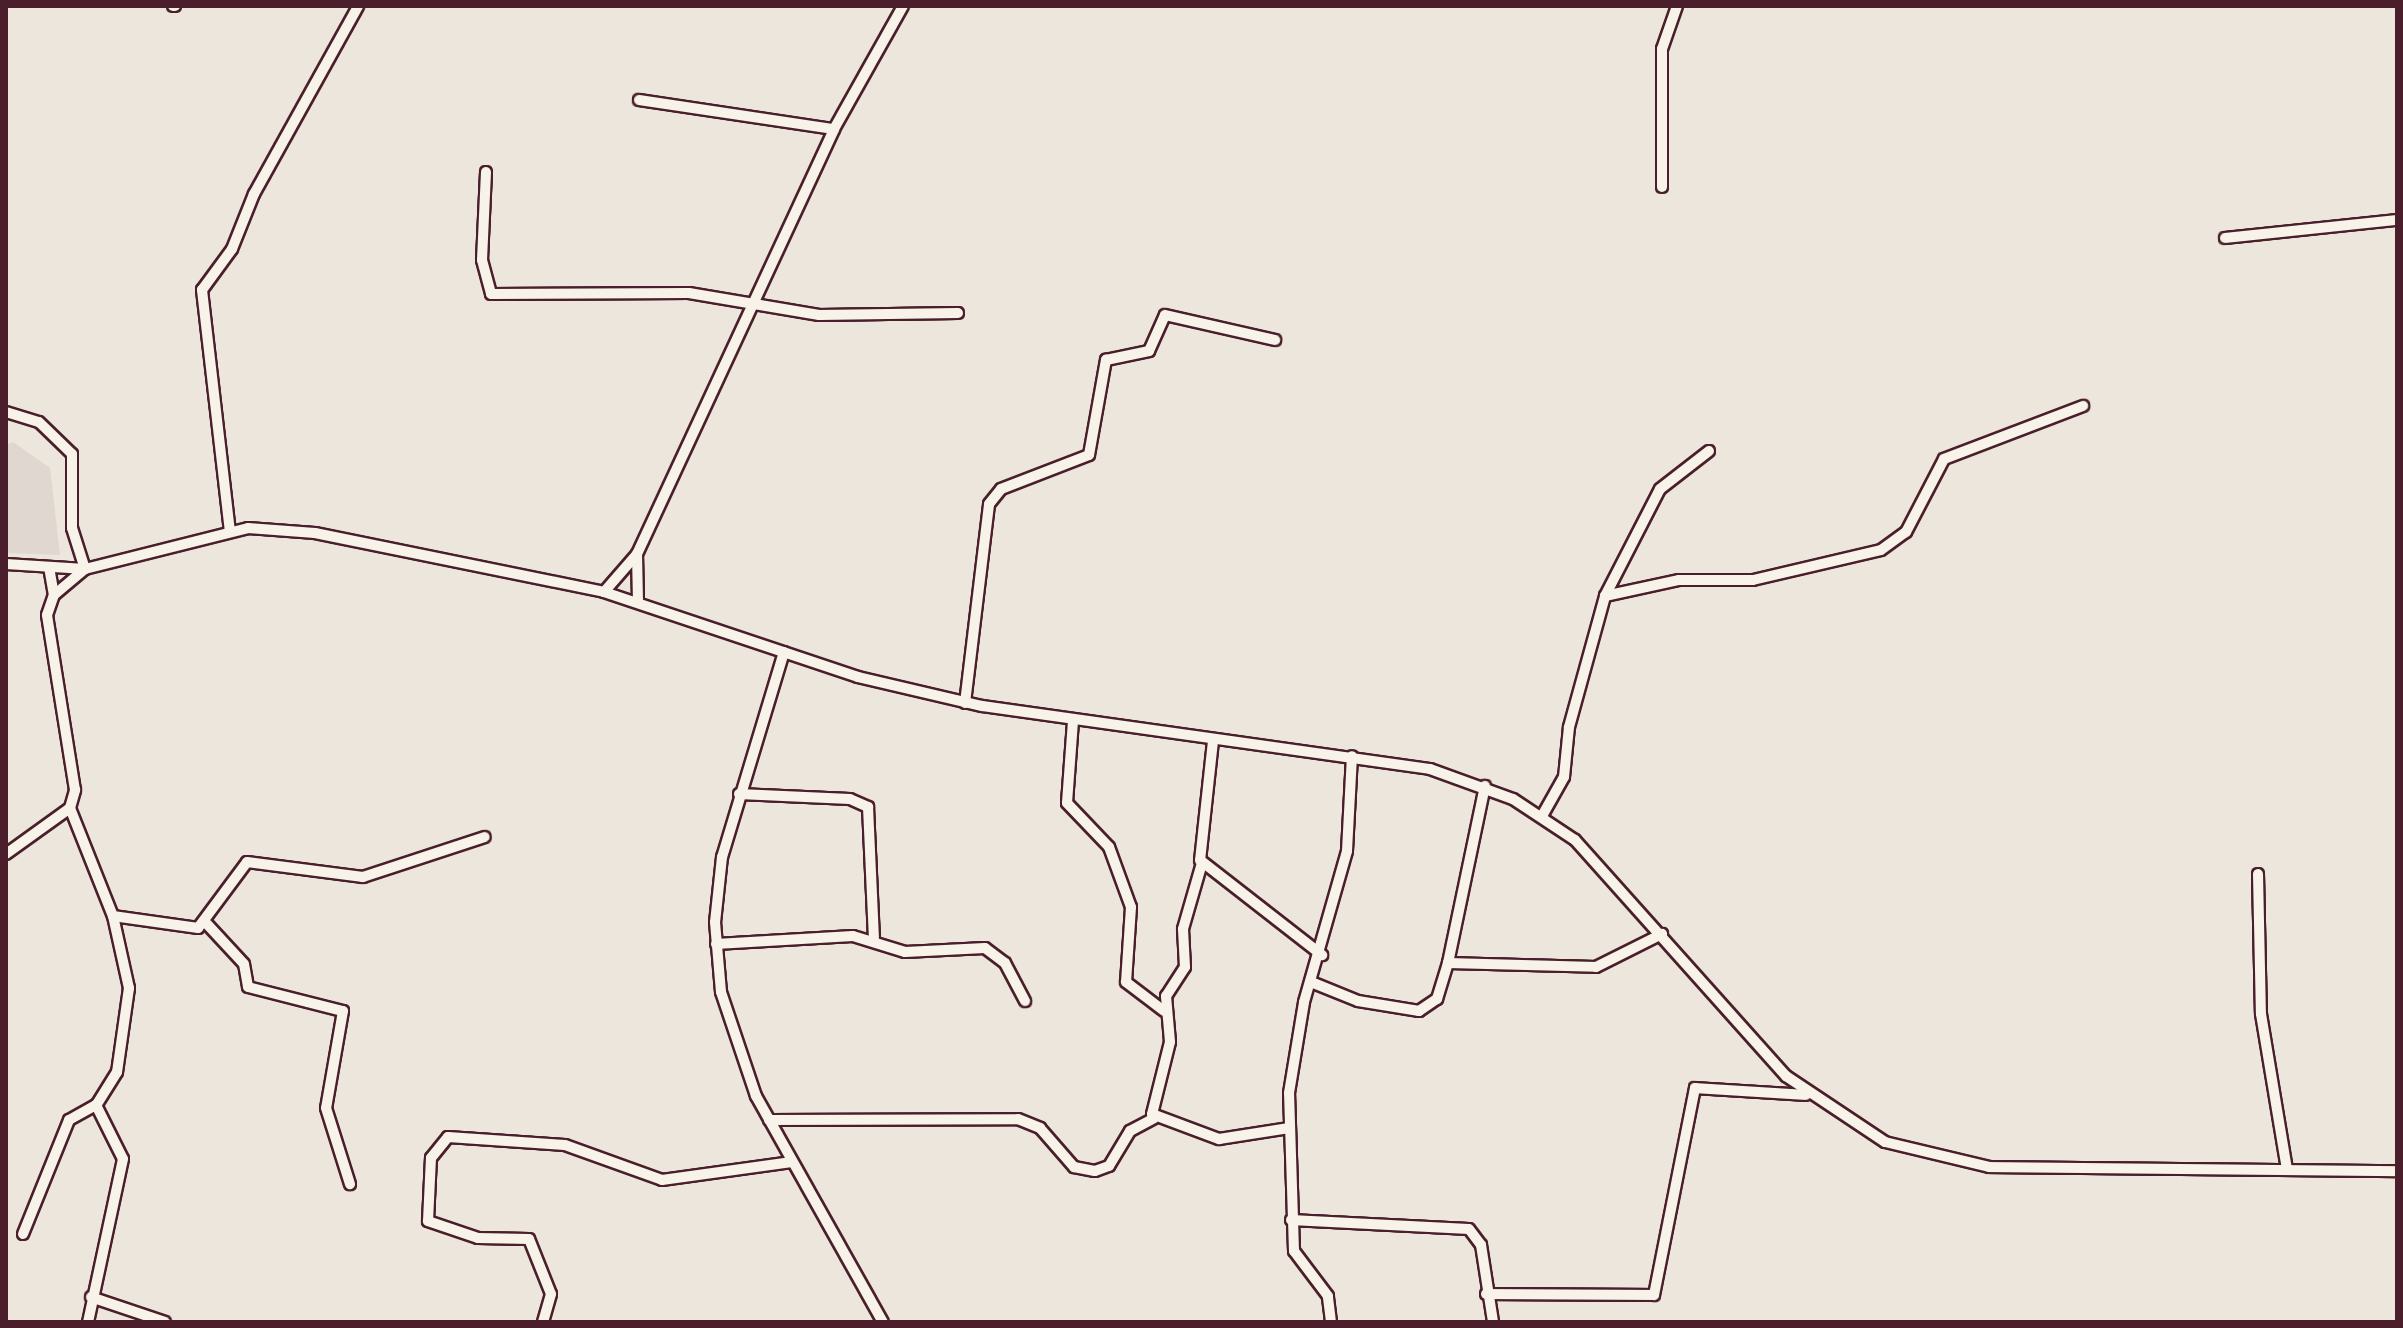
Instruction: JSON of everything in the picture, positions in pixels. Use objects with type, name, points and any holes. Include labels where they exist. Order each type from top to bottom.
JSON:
[{"type":"street","points":[[230,532],[202,290],[232,249],[254,194],[358,6]]},
{"type":"street","points":[[604,592],[637,554],[751,299],[834,129],[903,6]]},
{"type":"street","points":[[1662,187],[1662,49],[1677,6]]},
{"type":"street","points":[[639,100],[834,129]]},
{"type":"street","points":[[486,172],[482,260],[491,294],[751,299],[819,315],[958,313]]},
{"type":"street","points":[[2225,238],[2397,220]]},
{"type":"street","points":[[965,703],[989,504],[1001,489],[1089,455],[1106,360],[1149,351],[1165,315],[1275,340]]},
{"type":"street","points":[[1605,596],[1679,580],[1753,580],[1881,550],[1906,532],[1944,459],[2083,406]]},
{"type":"street","points":[[6,412],[39,422],[72,454],[72,528],[85,569]]},
{"type":"street","points":[[1542,816],[1564,777],[1569,727],[1605,596],[1660,489],[1709,451]]},
{"type":"street","points":[[6,564],[85,569],[230,532],[265,527],[315,533],[604,592],[784,652],[965,703],[1213,741],[1352,756],[1485,786],[1542,816],[1600,862],[1806,1095],[1885,1142],[1956,1164],[2397,1171]]},
{"type":"street","points":[[637,554],[638,602]]},
{"type":"street","points":[[23,1234],[69,1120],[96,1105],[117,1072],[129,1018],[113,916],[70,808],[75,772],[47,627],[54,595],[49,567]]},
{"type":"street","points":[[54,595],[85,569]]},
{"type":"street","points":[[784,652],[739,794],[719,874],[716,944],[732,1033],[769,1120],[883,1322]]},
{"type":"street","points":[[1073,721],[1067,803],[1109,847],[1131,907],[1126,982],[1164,1011]]},
{"type":"street","points":[[1154,1118],[1170,1042],[1164,1011],[1169,988],[1185,967],[1183,929],[1202,863],[1213,741]]},
{"type":"street","points":[[1331,1322],[1328,1296],[1294,1251],[1289,1128],[1296,1042],[1311,982],[1322,955],[1347,851],[1352,756]]},
{"type":"street","points":[[1311,982],[1358,1001],[1424,1010],[1437,999],[1448,963],[1485,786]]},
{"type":"street","points":[[739,794],[850,799],[868,807],[874,938]]},
{"type":"street","points":[[6,854],[70,808]]},
{"type":"street","points":[[207,924],[247,862],[363,877],[485,837]]},
{"type":"street","points":[[1202,863],[1322,955]]},
{"type":"street","points":[[2258,874],[2261,1014],[2287,1170]]},
{"type":"street","points":[[113,916],[207,924],[244,964],[248,987],[343,1011],[326,1108],[350,1184]]},
{"type":"street","points":[[1448,963],[1596,967],[1662,934]]},
{"type":"street","points":[[716,944],[874,938],[905,952],[989,949],[1025,1001]]},
{"type":"street","points":[[1486,1294],[1654,1295],[1695,1088],[1806,1095]]},
{"type":"street","points":[[88,1322],[123,1159],[96,1105]]},
{"type":"street","points":[[769,1120],[1018,1119],[1040,1128],[1074,1167],[1095,1171],[1109,1166],[1130,1131],[1154,1118],[1219,1139],[1289,1128]]},
{"type":"street","points":[[543,1322],[551,1294],[529,1239],[478,1238],[428,1221],[431,1158],[448,1137],[565,1145],[662,1180],[792,1162]]},
{"type":"street","points":[[1291,1220],[1469,1229],[1481,1245],[1486,1294],[1493,1322]]},
{"type":"street","points":[[91,1297],[165,1322]]},
{"type":"shaded area","points":[[13,442],[50,468],[60,555],[6,553],[6,445]]}]
